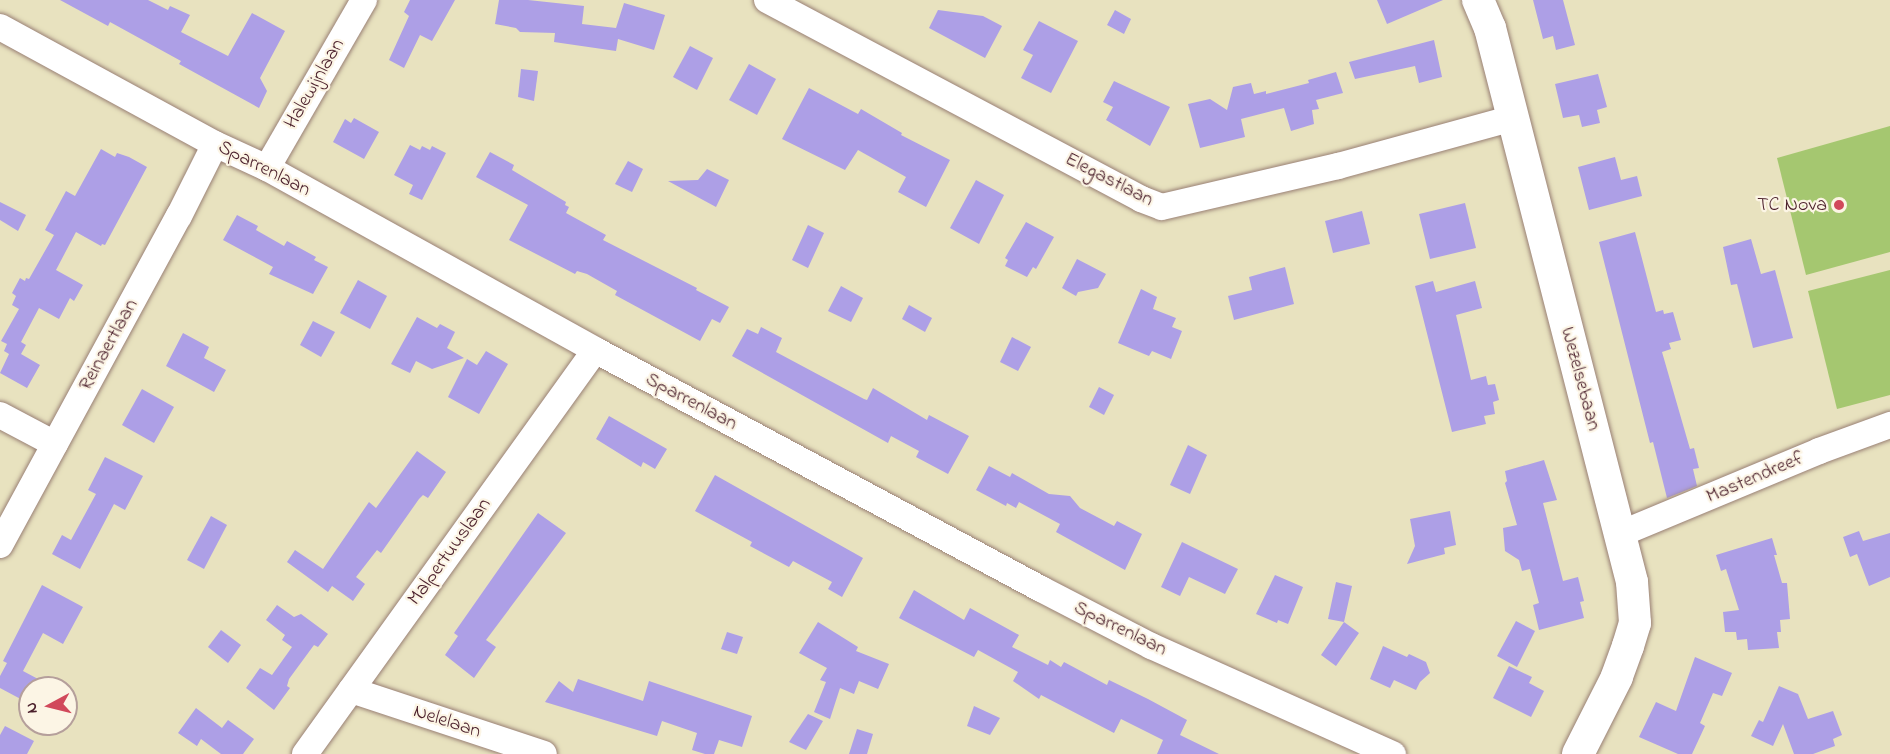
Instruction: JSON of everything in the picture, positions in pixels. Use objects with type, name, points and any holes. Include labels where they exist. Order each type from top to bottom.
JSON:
[{"type":"street","name":"Halewijnlaan","points":[[267,168],[364,0]]},
{"type":"street","name":"Elegastlaan","points":[[767,0],[1141,199],[1162,207],[1338,166],[1513,118]]},
{"type":"street","name":"Wezelsebaan","points":[[1478,0],[1490,28],[1632,582],[1635,623],[1617,677],[1578,754]]},
{"type":"street","name":"Sparrenlaan","points":[[0,27],[215,144],[267,168],[595,350],[1151,646],[1393,754]]},
{"type":"street","name":"Reinaertlaan","points":[[0,545],[179,216],[215,144]]},
{"type":"street","name":"Malpertuuslaan","points":[[305,754],[595,350]]},
{"type":"street","points":[[0,415],[55,444]]},
{"type":"street","name":"Mastendreef","points":[[1620,534],[1819,451],[1890,425]]},
{"type":"street","name":"Nelelaan","points":[[351,690],[544,754]]},
{"type":"green space","name":"TC Nova","points":[[1890,126],[1890,252],[1806,275],[1777,158]]},
{"type":"green space","points":[[1890,270],[1890,395],[1837,409],[1808,291]]},
{"type":"building","points":[[60,0],[148,0],[168,10],[170,6],[190,15],[181,32],[228,56],[252,13],[285,31],[260,78],[267,91],[259,108],[179,64],[181,61],[110,22],[108,26]]},
{"type":"building","points":[[410,0],[455,0],[432,41],[420,35],[404,68],[389,60],[409,16],[404,12]]},
{"type":"building","points":[[499,0],[528,0],[584,6],[582,24],[616,28],[624,3],[665,15],[654,50],[618,39],[616,51],[554,42],[555,33],[520,32],[516,28],[495,24]]},
{"type":"building","points":[[1377,0],[1443,0],[1387,24]]},
{"type":"building","points":[[1533,0],[1563,0],[1575,45],[1556,50],[1553,36],[1543,39]]},
{"type":"building","points":[[938,10],[983,16],[1002,26],[985,58],[929,28]]},
{"type":"building","points":[[1115,10],[1131,19],[1124,34],[1107,25]]},
{"type":"building","points":[[1039,21],[1078,41],[1051,93],[1021,78],[1033,55],[1023,50]]},
{"type":"building","points":[[1434,40],[1442,77],[1419,83],[1415,66],[1355,79],[1349,62]]},
{"type":"building","points":[[690,46],[713,58],[697,90],[673,77]]},
{"type":"building","points":[[749,64],[776,79],[757,115],[729,100]]},
{"type":"building","points":[[521,69],[538,71],[534,101],[518,97]]},
{"type":"building","points":[[1336,72],[1343,93],[1316,100],[1319,109],[1312,110],[1314,124],[1291,131],[1284,108],[1241,119],[1245,137],[1200,148],[1188,104],[1210,99],[1227,110],[1233,87],[1251,83],[1254,94],[1266,91],[1266,94],[1309,83],[1308,80]]},
{"type":"building","points":[[1598,74],[1607,107],[1597,110],[1600,123],[1582,127],[1579,115],[1563,118],[1555,84]]},
{"type":"building","points":[[1114,81],[1170,107],[1150,146],[1106,120],[1113,107],[1103,102]]},
{"type":"building","points":[[809,88],[858,114],[861,109],[902,133],[901,135],[950,160],[926,207],[898,192],[906,177],[858,150],[845,170],[782,139]]},
{"type":"building","points":[[354,118],[379,132],[364,159],[333,142],[345,119],[351,123]]},
{"type":"building","points":[[410,145],[420,150],[422,146],[430,150],[432,146],[446,153],[422,200],[409,194],[413,185],[394,175]]},
{"type":"building","points":[[101,149],[115,157],[117,153],[129,157],[147,167],[105,245],[101,246],[76,232],[56,270],[83,285],[74,301],[70,298],[59,319],[39,308],[21,342],[26,345],[21,354],[40,365],[27,388],[0,373],[9,354],[4,351],[7,344],[1,341],[19,309],[12,305],[16,296],[12,293],[20,278],[25,281],[26,278],[29,279],[54,235],[45,230],[66,191],[75,196]]},
{"type":"building","points":[[490,152],[514,165],[512,170],[566,202],[565,205],[569,207],[566,213],[606,235],[603,240],[729,307],[720,323],[712,319],[700,341],[615,295],[617,291],[587,274],[577,271],[575,274],[509,240],[528,205],[476,177]]},
{"type":"building","points":[[1615,157],[1621,180],[1637,176],[1642,196],[1589,210],[1578,167]]},
{"type":"building","points":[[628,161],[643,169],[632,192],[615,184]]},
{"type":"building","points":[[707,169],[729,180],[716,207],[668,181],[698,180]]},
{"type":"building","points":[[976,180],[1004,195],[979,244],[950,228]]},
{"type":"building","points":[[0,202],[26,215],[18,231],[0,220]]},
{"type":"building","points":[[1465,203],[1476,248],[1430,259],[1419,214]]},
{"type":"building","points":[[1362,211],[1370,244],[1333,253],[1325,221]]},
{"type":"building","points":[[237,215],[258,226],[256,230],[284,246],[287,241],[316,257],[314,260],[328,267],[313,294],[269,274],[273,267],[223,240]]},
{"type":"building","points":[[1026,222],[1054,237],[1036,269],[1033,267],[1027,277],[1005,266],[1008,260],[1005,258]]},
{"type":"building","points":[[808,225],[824,233],[808,268],[792,260]]},
{"type":"building","points":[[1635,232],[1656,312],[1663,310],[1664,314],[1673,312],[1681,340],[1669,343],[1671,349],[1662,352],[1690,449],[1694,448],[1699,468],[1693,469],[1697,486],[1667,498],[1653,442],[1650,443],[1599,242]]},
{"type":"building","points":[[1751,239],[1761,274],[1775,270],[1793,338],[1753,348],[1737,284],[1731,285],[1723,247]]},
{"type":"building","points":[[1077,259],[1106,274],[1098,288],[1078,292],[1076,296],[1062,288]]},
{"type":"building","points":[[1285,267],[1294,304],[1234,320],[1228,296],[1252,290],[1249,277]]},
{"type":"building","points":[[358,280],[387,296],[370,329],[340,313]]},
{"type":"building","points":[[1433,281],[1436,292],[1475,281],[1482,308],[1456,315],[1471,380],[1486,376],[1488,385],[1495,384],[1499,400],[1493,402],[1495,414],[1484,416],[1486,424],[1452,432],[1415,286]]},
{"type":"building","points":[[841,286],[863,298],[851,322],[828,311]]},
{"type":"building","points":[[1141,289],[1157,297],[1153,309],[1176,318],[1172,327],[1182,331],[1171,359],[1152,351],[1149,356],[1118,343]]},
{"type":"building","points":[[909,305],[932,318],[925,332],[902,319]]},
{"type":"building","points":[[417,317],[437,328],[440,324],[455,332],[447,348],[464,358],[432,369],[416,361],[410,373],[391,364]]},
{"type":"building","points":[[313,321],[335,332],[321,357],[300,345]]},
{"type":"building","points":[[761,327],[782,338],[776,352],[864,399],[867,400],[873,388],[927,420],[929,415],[969,436],[948,474],[916,457],[919,451],[891,436],[888,443],[732,356],[747,329],[758,334]]},
{"type":"building","points":[[183,333],[209,347],[204,358],[226,370],[214,392],[166,366]]},
{"type":"building","points":[[1012,337],[1031,347],[1018,371],[1000,362]]},
{"type":"building","points":[[486,351],[508,364],[479,414],[448,397],[467,359],[477,365]]},
{"type":"building","points":[[1099,387],[1114,395],[1104,415],[1089,407]]},
{"type":"building","points":[[142,389],[174,407],[154,443],[122,425]]},
{"type":"building","points":[[609,416],[667,449],[655,469],[643,462],[641,467],[596,439]]},
{"type":"building","points":[[1188,445],[1207,455],[1190,494],[1170,485]]},
{"type":"building","points":[[417,451],[446,472],[428,498],[423,495],[419,499],[381,553],[377,550],[356,577],[365,584],[353,601],[332,586],[328,592],[287,562],[295,550],[323,569],[369,502],[376,508]]},
{"type":"building","points":[[105,457],[143,476],[125,510],[114,504],[80,569],[52,554],[62,535],[71,540],[96,494],[88,490]]},
{"type":"building","points":[[1544,460],[1557,500],[1543,503],[1563,581],[1578,577],[1584,601],[1580,602],[1584,618],[1539,630],[1533,605],[1539,603],[1530,569],[1522,571],[1519,560],[1505,551],[1503,528],[1517,525],[1505,483],[1507,481],[1505,471]]},
{"type":"building","points":[[989,466],[1010,477],[1012,473],[1049,494],[1070,496],[1080,508],[1114,526],[1117,521],[1142,534],[1125,570],[1056,532],[1060,524],[1019,502],[1016,508],[1007,503],[1006,506],[976,490]]},
{"type":"building","points":[[715,475],[863,558],[842,597],[828,589],[832,582],[793,561],[789,567],[750,546],[752,542],[695,511]]},
{"type":"building","points":[[1450,511],[1456,545],[1444,548],[1445,554],[1407,564],[1415,546],[1410,519]]},
{"type":"building","points":[[538,513],[566,533],[486,640],[496,647],[474,678],[445,655],[458,636],[454,633]]},
{"type":"building","points":[[211,516],[227,525],[204,569],[187,560]]},
{"type":"building","points":[[1859,531],[1863,541],[1890,533],[1890,577],[1869,586],[1857,554],[1850,557],[1843,537]]},
{"type":"building","points":[[1772,538],[1782,583],[1787,583],[1790,619],[1780,620],[1781,632],[1777,632],[1779,648],[1748,650],[1747,639],[1737,640],[1736,632],[1725,632],[1723,612],[1739,610],[1726,569],[1721,571],[1716,555]]},
{"type":"building","points":[[1182,542],[1238,569],[1225,594],[1189,577],[1180,596],[1161,587]]},
{"type":"building","points":[[1275,575],[1303,587],[1288,624],[1278,620],[1277,623],[1256,614]]},
{"type":"building","points":[[1336,582],[1352,586],[1344,622],[1328,619]]},
{"type":"building","points":[[42,585],[83,607],[63,644],[43,633],[23,671],[32,676],[18,676],[18,698],[0,688],[0,676],[7,663],[3,661]]},
{"type":"building","points":[[914,590],[964,620],[970,608],[1019,635],[1012,647],[1048,665],[1050,660],[1061,667],[1064,662],[1107,685],[1109,680],[1148,699],[1187,720],[1180,735],[1219,754],[1157,754],[1163,740],[1121,719],[1114,733],[1041,695],[1039,699],[1013,681],[1018,672],[978,650],[974,657],[899,618]]},
{"type":"building","points":[[277,605],[294,617],[301,614],[328,634],[318,647],[314,645],[289,679],[287,686],[290,688],[274,710],[246,688],[260,668],[272,675],[292,647],[282,640],[285,635],[266,620]]},
{"type":"building","points":[[1516,621],[1535,631],[1517,667],[1497,656]]},
{"type":"building","points":[[818,622],[858,647],[856,651],[889,664],[878,689],[859,681],[854,694],[840,688],[830,719],[814,712],[826,682],[820,680],[827,668],[799,653]]},
{"type":"building","points":[[1344,622],[1359,633],[1336,666],[1321,655]]},
{"type":"building","points":[[221,630],[241,645],[228,663],[208,647]]},
{"type":"building","points":[[727,632],[743,637],[737,654],[721,649]]},
{"type":"building","points":[[1383,646],[1407,657],[1409,654],[1426,662],[1430,673],[1420,682],[1416,690],[1394,680],[1390,688],[1370,679]]},
{"type":"building","points":[[1695,657],[1732,673],[1722,696],[1713,693],[1700,723],[1705,726],[1692,754],[1678,754],[1639,737],[1656,702],[1676,711]]},
{"type":"building","points":[[1509,666],[1532,677],[1529,683],[1544,691],[1531,717],[1493,698]]},
{"type":"building","points":[[578,679],[643,701],[649,681],[752,716],[742,747],[719,740],[714,754],[705,754],[692,750],[697,733],[662,721],[657,736],[545,702],[559,681],[573,692]]},
{"type":"building","points":[[1779,686],[1798,694],[1808,719],[1833,711],[1842,735],[1833,739],[1835,746],[1813,754],[1794,754],[1783,724],[1773,746],[1751,736],[1759,720],[1763,722]]},
{"type":"building","points":[[974,706],[1000,718],[990,735],[967,726]]},
{"type":"building","points":[[196,708],[222,728],[228,720],[254,739],[243,754],[221,754],[201,739],[197,746],[178,733]]},
{"type":"building","points":[[808,714],[823,721],[806,750],[789,742]]},
{"type":"building","points":[[5,726],[18,733],[18,736],[24,736],[34,741],[27,754],[0,754],[0,735]]},
{"type":"building","points":[[857,729],[873,734],[867,754],[849,754]]},
{"type":"place","name":"TC Nova","points":[[1839,205]]}]
